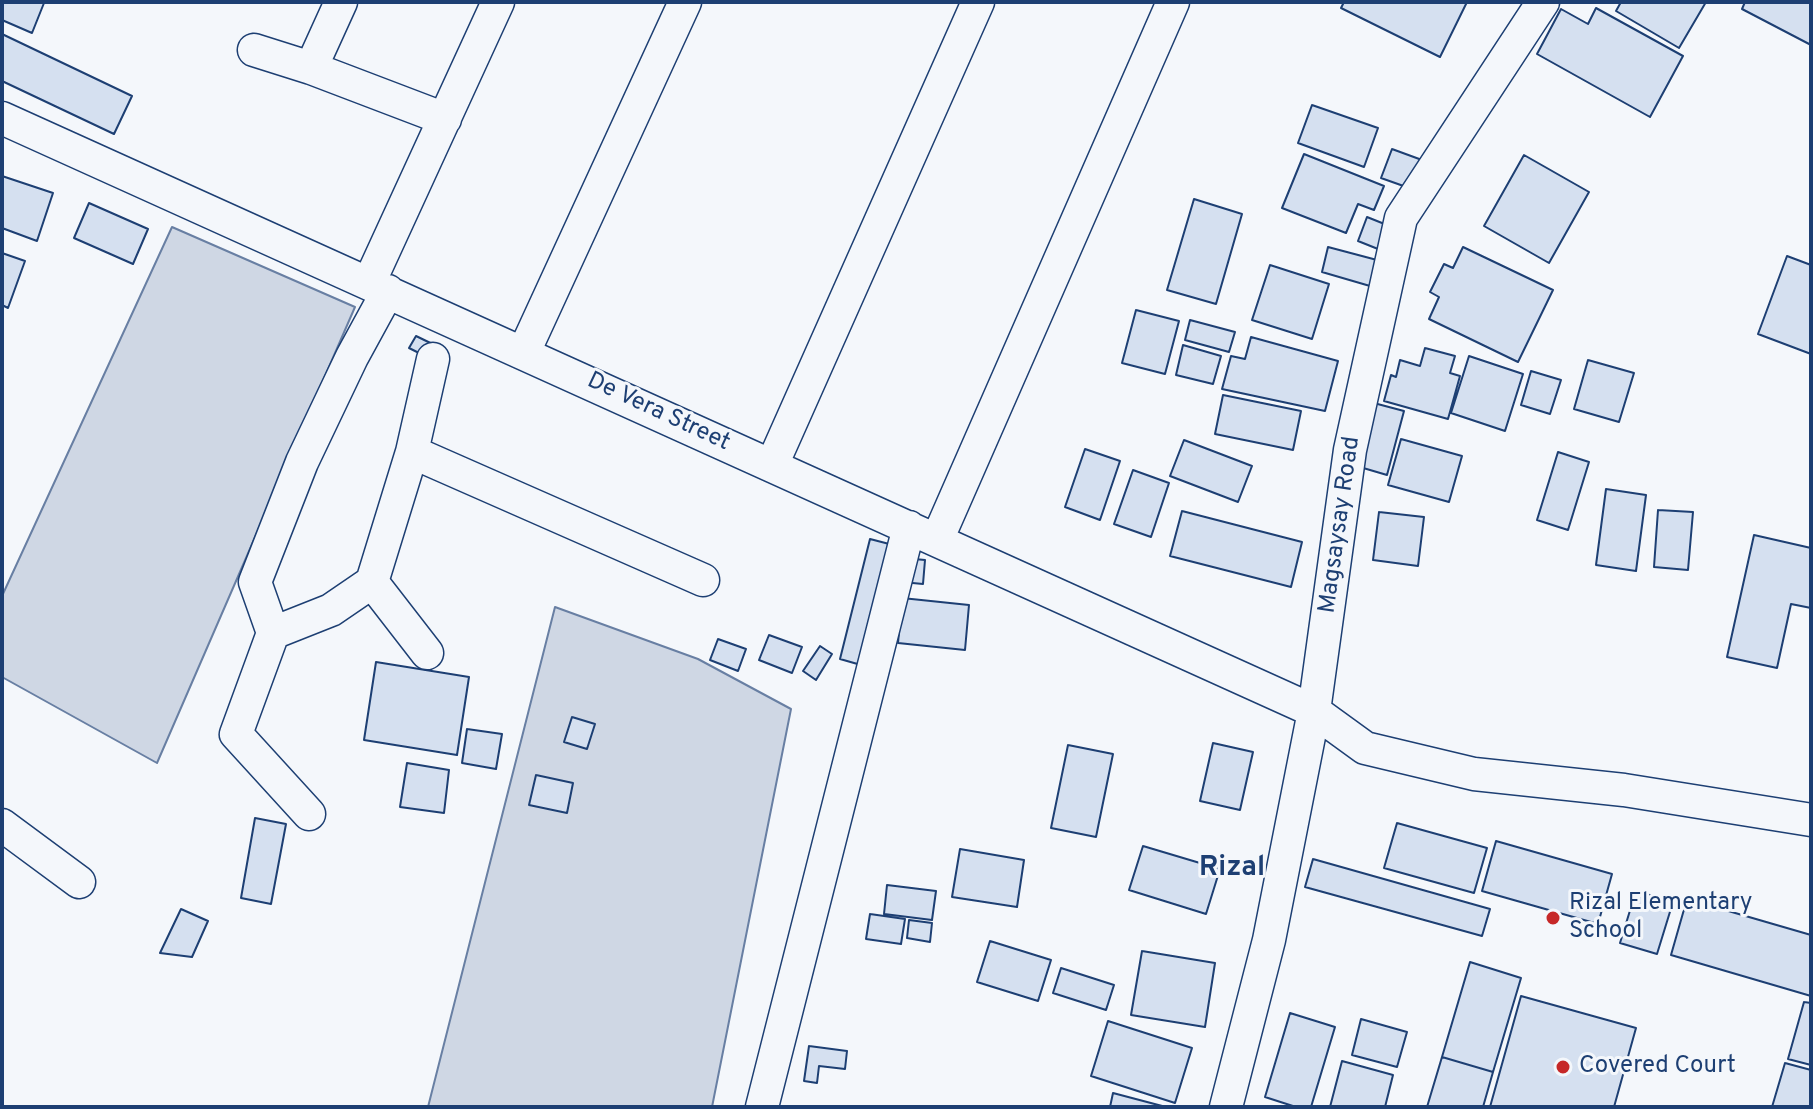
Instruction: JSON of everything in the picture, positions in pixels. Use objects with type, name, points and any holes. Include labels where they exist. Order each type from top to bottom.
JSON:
[{"type":"street","points":[[311,68],[341,2]]},
{"type":"street","points":[[309,814],[236,734],[273,633],[255,582],[302,462],[352,357],[445,119],[498,2]]},
{"type":"street","points":[[524,352],[685,2]]},
{"type":"street","points":[[772,465],[978,2]]},
{"type":"street","points":[[762,1107],[923,534],[1173,2]]},
{"type":"street","name":"Magsaysay Road","points":[[1230,1097],[1269,940],[1314,711],[1350,450],[1401,218],[1543,2]]},
{"type":"street","points":[[254,50],[311,68],[445,119]]},
{"type":"street","name":"De Vera Street","points":[[2,118],[378,287],[440,342],[524,352],[1314,711],[1365,748],[1474,774],[1624,790],[1811,820]]},
{"type":"street","points":[[273,633],[331,610],[372,582],[412,452],[440,342]]},
{"type":"street","points":[[412,452],[703,580]]},
{"type":"street","points":[[372,582],[427,653]]},
{"type":"street","points":[[2,825],[79,882]]},
{"type":"shaded area","points":[[172,227],[355,307],[157,763],[2,677],[2,596]]},
{"type":"shaded area","points":[[555,607],[698,659],[791,709],[712,1107],[428,1107]]},
{"type":"building","points":[[2,2],[44,3],[32,33],[2,20]]},
{"type":"building","points":[[1344,2],[1467,2],[1440,57],[1341,8]]},
{"type":"building","points":[[1621,2],[1706,2],[1679,48],[1616,11]]},
{"type":"building","points":[[1745,2],[1811,2],[1811,45],[1742,9]]},
{"type":"building","points":[[1596,8],[1683,56],[1650,117],[1537,54],[1561,9],[1588,24]]},
{"type":"building","points":[[2,34],[132,96],[114,134],[2,81]]},
{"type":"building","points":[[1312,105],[1378,128],[1364,167],[1298,143]]},
{"type":"building","points":[[1392,149],[1422,160],[1412,189],[1381,178]]},
{"type":"building","points":[[1304,154],[1384,186],[1374,210],[1358,204],[1346,233],[1282,208]]},
{"type":"building","points":[[1524,155],[1589,192],[1549,263],[1484,226]]},
{"type":"building","points":[[2,176],[53,193],[37,241],[2,228]]},
{"type":"building","points":[[1194,199],[1242,214],[1216,304],[1167,290]]},
{"type":"building","points":[[89,203],[148,229],[133,264],[74,238]]},
{"type":"building","points":[[1367,217],[1392,227],[1383,251],[1358,241]]},
{"type":"building","points":[[1328,247],[1377,260],[1370,286],[1322,272]]},
{"type":"building","points":[[1463,247],[1553,290],[1518,362],[1429,319],[1439,297],[1430,292],[1444,264],[1453,268]]},
{"type":"building","points":[[2,253],[25,261],[8,308],[2,305]]},
{"type":"building","points":[[1787,256],[1811,265],[1811,354],[1758,334]]},
{"type":"building","points":[[1270,265],[1329,284],[1312,339],[1252,320]]},
{"type":"building","points":[[1136,310],[1179,321],[1165,374],[1122,363]]},
{"type":"building","points":[[1190,320],[1235,332],[1229,352],[1185,340]]},
{"type":"building","points":[[416,336],[447,351],[441,364],[409,348]]},
{"type":"building","points":[[1251,337],[1338,361],[1325,411],[1222,389],[1231,356],[1245,359]]},
{"type":"building","points":[[1183,345],[1221,356],[1213,384],[1176,375]]},
{"type":"building","points":[[1425,348],[1455,356],[1450,373],[1460,376],[1448,419],[1384,401],[1391,375],[1396,377],[1400,360],[1420,366]]},
{"type":"building","points":[[1469,356],[1523,374],[1505,431],[1451,413]]},
{"type":"building","points":[[1588,360],[1634,373],[1619,422],[1574,409]]},
{"type":"building","points":[[1531,371],[1561,380],[1550,414],[1521,405]]},
{"type":"building","points":[[1223,395],[1301,411],[1293,450],[1215,434]]},
{"type":"building","points":[[1370,402],[1404,411],[1387,475],[1353,465]]},
{"type":"building","points":[[1401,439],[1462,456],[1449,502],[1388,485]]},
{"type":"building","points":[[1184,440],[1252,466],[1238,502],[1170,476]]},
{"type":"building","points":[[1085,449],[1120,461],[1100,520],[1065,507]]},
{"type":"building","points":[[1558,452],[1589,462],[1568,530],[1537,520]]},
{"type":"building","points":[[1133,470],[1169,483],[1151,537],[1114,524]]},
{"type":"building","points":[[1606,489],[1646,495],[1636,571],[1596,565]]},
{"type":"building","points":[[1658,510],[1693,512],[1688,570],[1654,567]]},
{"type":"building","points":[[1182,511],[1302,542],[1291,587],[1170,556]]},
{"type":"building","points":[[1379,512],[1424,517],[1418,566],[1373,560]]},
{"type":"building","points":[[1754,535],[1811,548],[1811,608],[1791,604],[1777,668],[1727,657]]},
{"type":"building","points":[[870,539],[897,546],[868,667],[840,659]]},
{"type":"building","points":[[904,558],[925,560],[923,584],[902,582]]},
{"type":"building","points":[[902,598],[969,605],[965,650],[898,643]]},
{"type":"building","points":[[769,635],[802,647],[792,673],[759,660]]},
{"type":"building","points":[[718,639],[746,649],[738,671],[710,660]]},
{"type":"building","points":[[820,646],[832,654],[816,680],[803,671]]},
{"type":"building","points":[[376,662],[469,677],[457,755],[364,740]]},
{"type":"building","points":[[572,717],[595,724],[587,749],[564,742]]},
{"type":"building","points":[[467,729],[502,734],[496,769],[462,763]]},
{"type":"building","points":[[1213,743],[1253,752],[1240,810],[1200,801]]},
{"type":"building","points":[[1068,745],[1113,754],[1096,837],[1051,828]]},
{"type":"building","points":[[407,763],[449,770],[444,813],[400,807]]},
{"type":"building","points":[[536,775],[573,783],[567,813],[529,805]]},
{"type":"building","points":[[255,818],[286,824],[271,904],[241,898]]},
{"type":"building","points":[[1397,823],[1487,848],[1474,893],[1384,868]]},
{"type":"building","points":[[1496,841],[1612,874],[1598,924],[1482,891]]},
{"type":"building","points":[[1143,846],[1220,869],[1206,914],[1129,890]]},
{"type":"building","points":[[960,849],[1024,860],[1017,907],[952,897]]},
{"type":"building","points":[[1313,859],[1490,909],[1482,936],[1305,887]]},
{"type":"building","points":[[887,885],[936,891],[932,920],[884,914]]},
{"type":"building","points":[[1636,891],[1673,902],[1657,954],[1620,943]]},
{"type":"building","points":[[1687,899],[1811,935],[1811,996],[1671,955]]},
{"type":"building","points":[[181,909],[208,921],[192,957],[160,953]]},
{"type":"building","points":[[870,914],[905,919],[901,944],[866,939]]},
{"type":"building","points":[[909,920],[932,923],[930,942],[907,938]]},
{"type":"building","points":[[990,941],[1051,960],[1038,1001],[977,982]]},
{"type":"building","points":[[1142,951],[1215,963],[1205,1027],[1131,1015]]},
{"type":"building","points":[[1470,962],[1521,978],[1493,1072],[1442,1057]]},
{"type":"building","points":[[1061,968],[1114,985],[1106,1010],[1053,993]]},
{"type":"building","name":"Covered Court","points":[[1521,996],[1636,1028],[1614,1107],[1490,1107]]},
{"type":"building","points":[[1804,1002],[1811,1003],[1811,1065],[1788,1059]]},
{"type":"building","points":[[1290,1013],[1335,1027],[1311,1107],[1296,1107],[1265,1097]]},
{"type":"building","points":[[1361,1019],[1407,1032],[1397,1067],[1352,1055]]},
{"type":"building","points":[[1108,1021],[1192,1048],[1175,1103],[1091,1076]]},
{"type":"building","points":[[809,1046],[847,1051],[845,1069],[819,1066],[817,1083],[804,1081]]},
{"type":"building","points":[[1442,1057],[1493,1072],[1483,1107],[1427,1107]]},
{"type":"building","points":[[1342,1061],[1393,1075],[1385,1107],[1330,1107]]},
{"type":"building","points":[[1785,1063],[1811,1070],[1811,1107],[1772,1107]]},
{"type":"building","points":[[1113,1093],[1166,1107],[1110,1107]]},
{"type":"place","name":"Rizal Elementary School","points":[[1553,918]]},
{"type":"place","name":"Covered Court","points":[[1563,1067]]},
{"type":"district","name":"Rizal","points":[[1232,869]]}]
